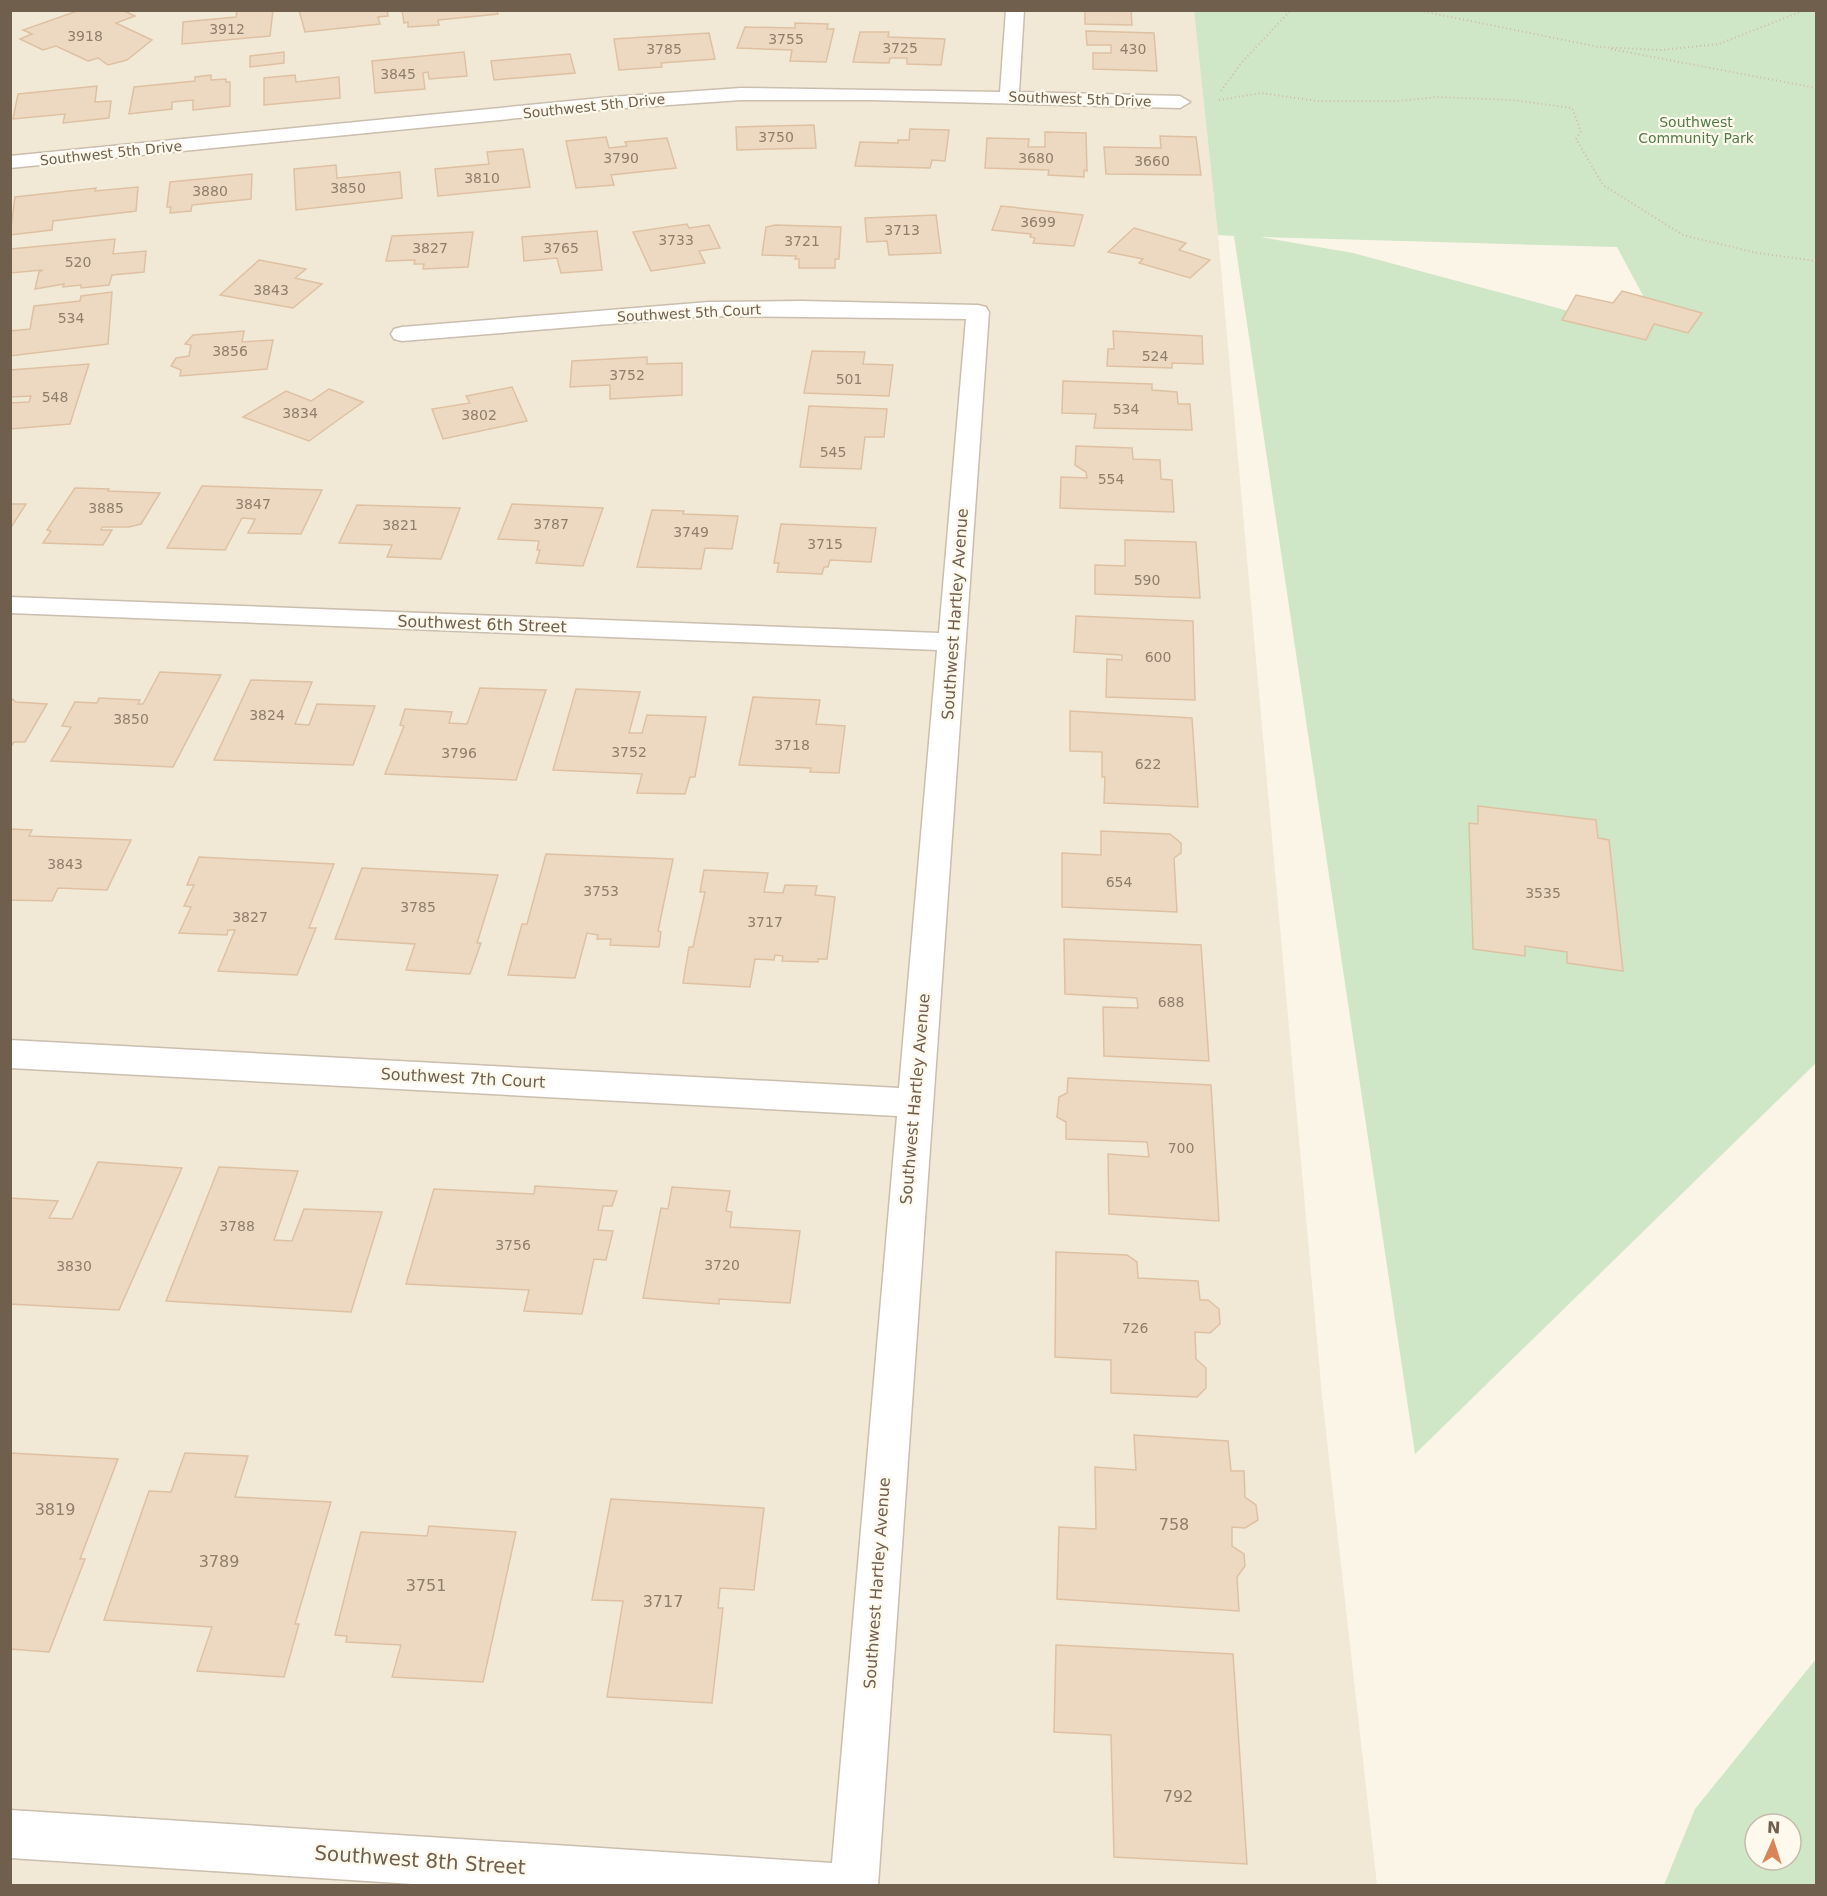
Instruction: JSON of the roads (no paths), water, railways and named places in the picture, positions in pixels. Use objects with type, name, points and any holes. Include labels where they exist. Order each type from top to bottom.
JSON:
[{"type":"street","points":[[1009,97],[1015,10]]},
{"type":"street","name":"Southwest 5th Drive","points":[[10,162],[654,99],[784,93],[1180,102]]},
{"type":"street","name":"Southwest 5th Court","points":[[402,334],[709,309],[801,308],[978,312]]},
{"type":"street","name":"Southwest Hartley Avenue","points":[[854,1886],[978,312]]},
{"type":"street","name":"Southwest 6th Street","points":[[10,605],[953,642]]},
{"type":"street","name":"Southwest 7th Court","points":[[10,1054],[915,1103]]},
{"type":"street","name":"Southwest 8th Street","points":[[10,1834],[830,1886]]},
{"type":"park label","name":"Southwest Community Park","points":[[1696,130]]}]
